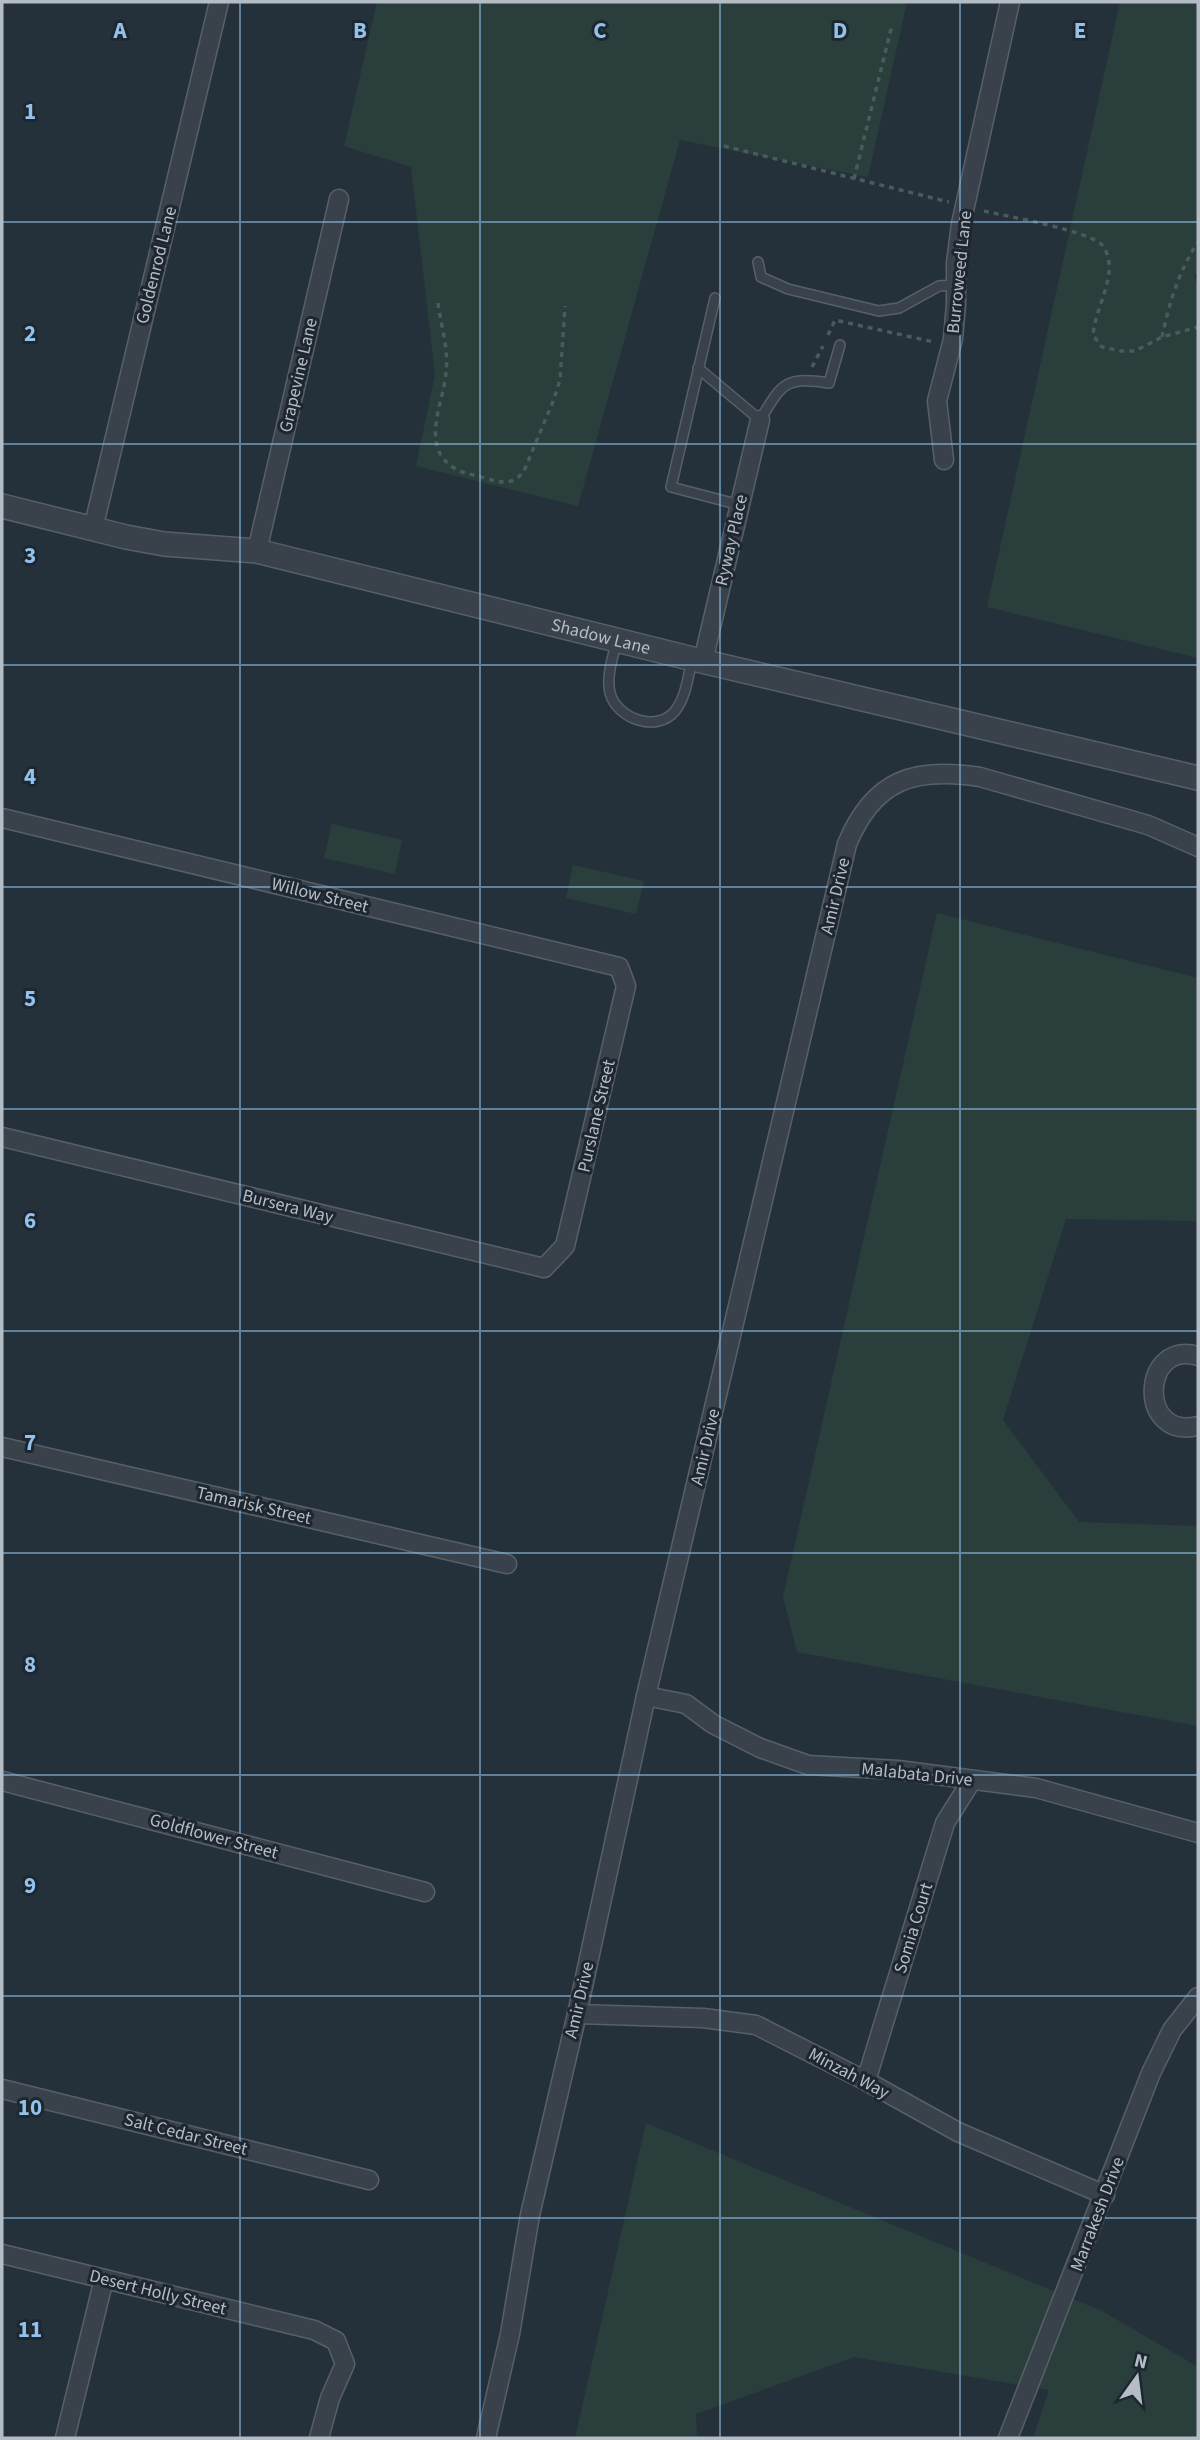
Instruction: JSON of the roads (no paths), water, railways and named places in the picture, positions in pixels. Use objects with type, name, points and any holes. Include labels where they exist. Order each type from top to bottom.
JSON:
[{"type":"street","name":"Goldenrod Lane","points":[[93,529],[219,2]]},
{"type":"street","name":"Burroweed Lane","points":[[944,460],[937,401],[951,346],[956,304],[956,263],[964,206],[1010,2]]},
{"type":"street","name":"Grapevine Lane","points":[[257,551],[339,199]]},
{"type":"street","name":"Ryway Place","points":[[698,660],[760,420]]},
{"type":"street","name":"Shadow Lane","points":[[2,506],[164,544],[257,551],[698,660],[1198,778]]},
{"type":"street","name":"Amir Drive","points":[[486,2438],[510,2334],[530,2215],[646,1696],[847,844],[864,810],[878,795],[898,782],[934,774],[954,773],[980,777],[1148,825],[1198,847]]},
{"type":"street","name":"Willow Street","points":[[2,818],[619,967],[626,986]]},
{"type":"street","name":"Purslane Street","points":[[565,1246],[626,986]]},
{"type":"street","name":"Bursera Way","points":[[2,1137],[544,1268],[565,1246]]},
{"type":"street","points":[[1198,1356],[1187,1354],[1174,1357],[1163,1364],[1152,1387],[1155,1406],[1163,1417],[1181,1427],[1198,1426]]},
{"type":"street","name":"Tamarisk Street","points":[[2,1447],[507,1564]]},
{"type":"street","name":"Malabata Drive","points":[[646,1696],[686,1704],[713,1724],[760,1748],[808,1765],[898,1770],[1036,1788],[1198,1833]]},
{"type":"street","name":"Somia Court","points":[[866,2081],[945,1823],[972,1780]]},
{"type":"street","name":"Goldflower Street","points":[[2,1781],[425,1892]]},
{"type":"street","name":"Marrakesh Drive","points":[[1008,2438],[1156,2062],[1172,2029],[1198,1997]]},
{"type":"street","name":"Minzah Way","points":[[577,2014],[703,2018],[756,2025],[958,2132],[1105,2195]]},
{"type":"street","name":"Salt Cedar Street","points":[[2,2089],[369,2180]]},
{"type":"street","name":"Desert Holly Street","points":[[2,2254],[314,2330],[336,2341],[345,2364],[330,2398],[319,2438]]},
{"type":"street","points":[[65,2438],[104,2278]]},
{"type":"lane","points":[[758,262],[761,277],[788,289],[879,311],[899,308],[939,286],[956,285]]},
{"type":"lane","points":[[715,298],[671,487],[740,505]]},
{"type":"lane","points":[[698,368],[760,420],[778,390],[792,382],[829,383],[840,345]]},
{"type":"lane","points":[[617,640],[609,682],[610,694],[625,714],[643,721],[662,721],[674,713],[698,660]]}]
